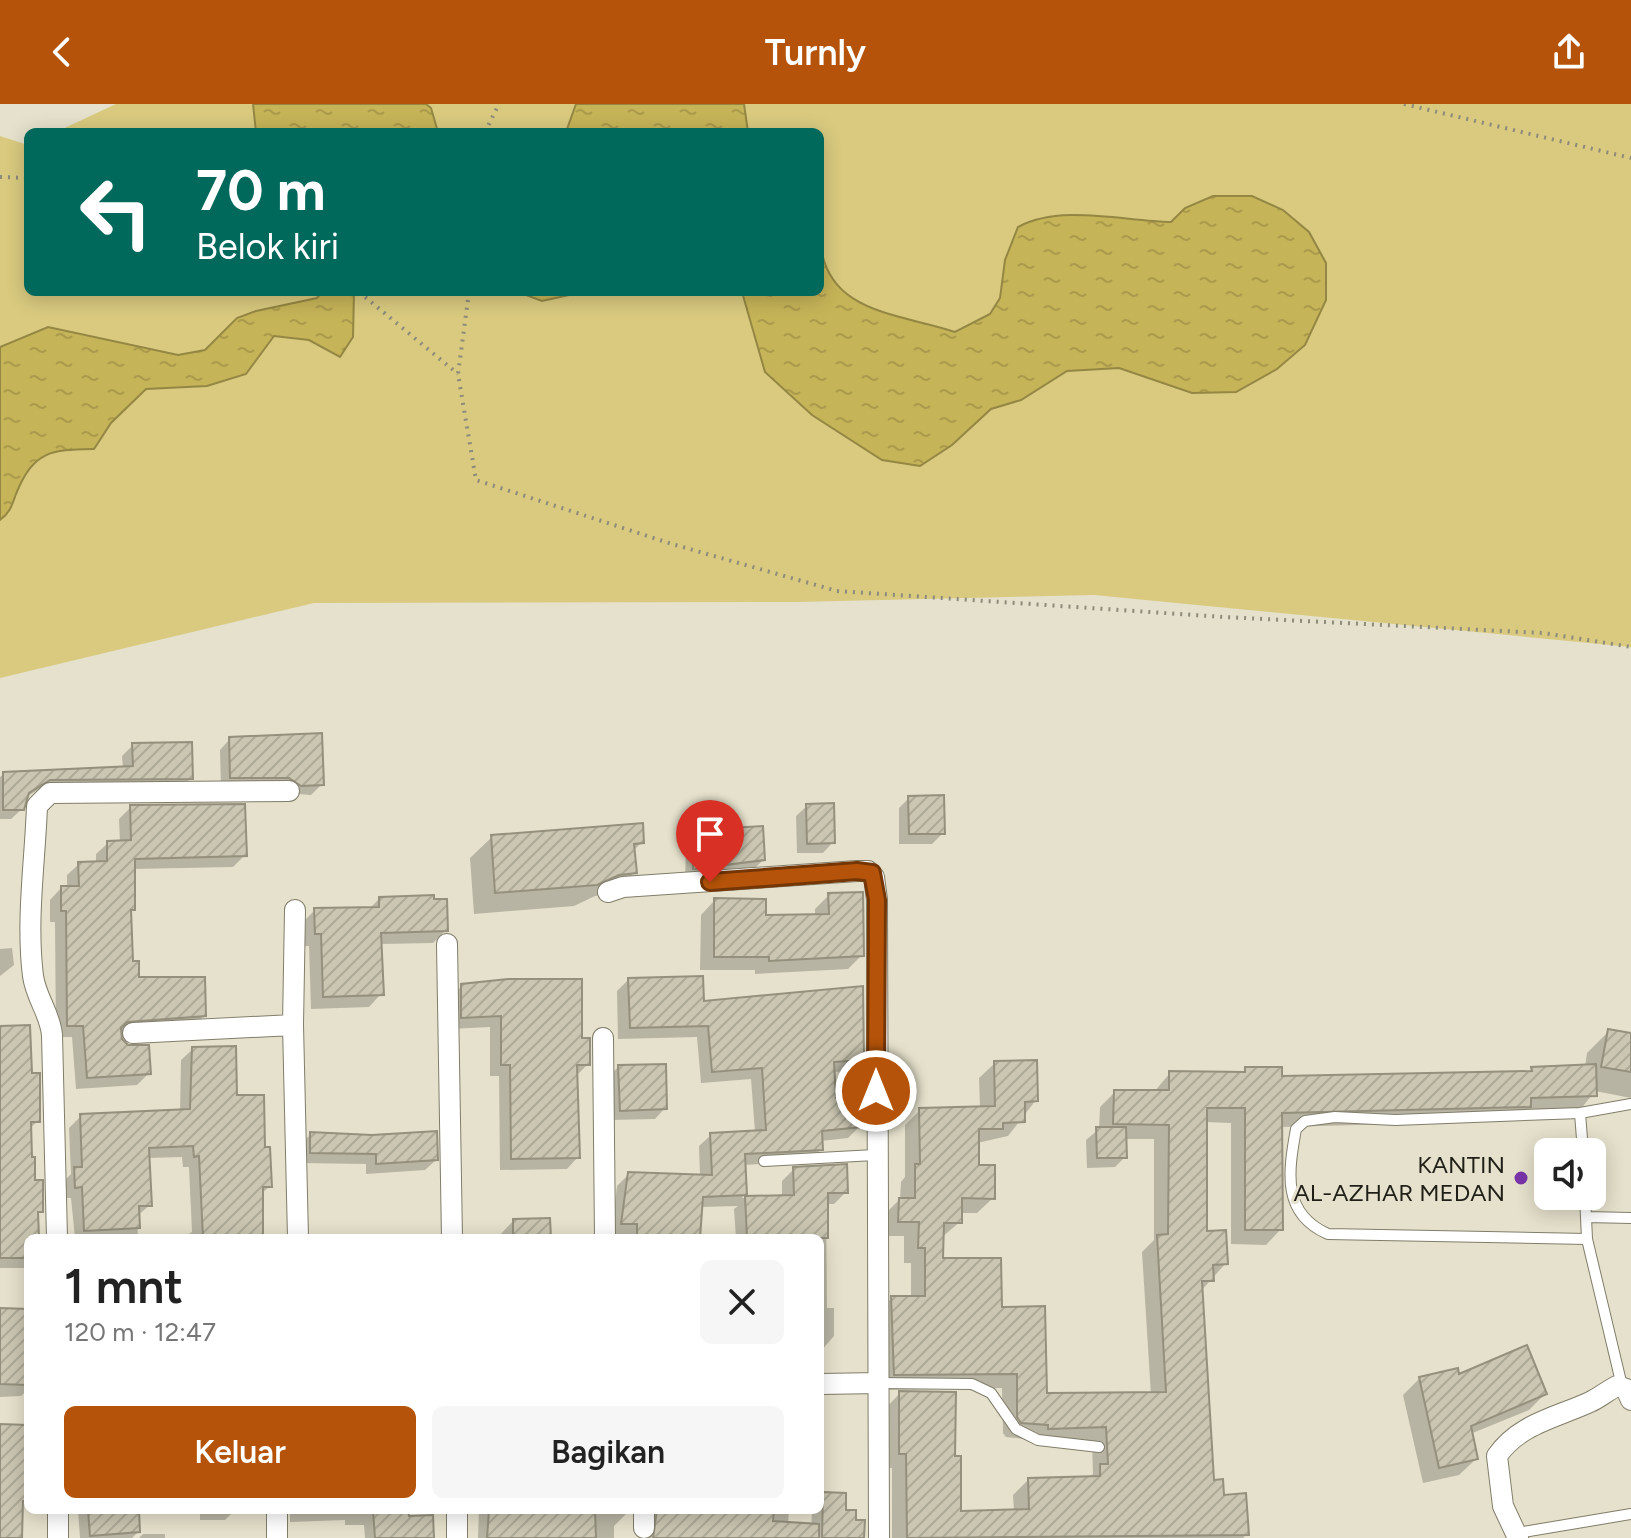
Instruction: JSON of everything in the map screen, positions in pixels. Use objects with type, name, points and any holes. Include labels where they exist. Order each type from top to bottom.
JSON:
[{"type":"street","points":[[57,1234],[52,1035],[50,1019],[36,994],[31,956],[37,806],[50,793],[289,791]]},
{"type":"street","points":[[608,892],[623,887],[857,871],[872,873],[877,900],[875,1155],[879,1538]]},
{"type":"street","points":[[295,910],[293,1025],[298,1234]]},
{"type":"street","points":[[447,944],[452,1234]]},
{"type":"street","points":[[133,1033],[293,1025]]},
{"type":"street","points":[[603,1038],[605,1234]]},
{"type":"street","points":[[824,1384],[879,1383]]},
{"type":"street","points":[[1518,1536],[1503,1506],[1497,1456],[1524,1428],[1627,1393]]},
{"type":"street","points":[[58,1514],[58,1538]]},
{"type":"street","points":[[277,1514],[277,1538]]},
{"type":"street","points":[[457,1514],[457,1538]]},
{"type":"lane","points":[[1587,1239],[1328,1234],[1307,1224],[1293,1204],[1291,1179],[1296,1129],[1305,1121],[1335,1117],[1395,1120],[1580,1113],[1631,1104]]},
{"type":"lane","points":[[1580,1113],[1582,1138]]},
{"type":"lane","points":[[764,1161],[875,1155]]},
{"type":"lane","points":[[1586,1210],[1587,1239],[1627,1393]]},
{"type":"lane","points":[[1587,1217],[1631,1218]]},
{"type":"lane","points":[[879,1383],[972,1384],[991,1393],[1016,1429],[1038,1440],[1099,1447]]},
{"type":"lane","points":[[1518,1536],[1631,1514]]},
{"type":"path","points":[[487,128],[499,104]]},
{"type":"path","points":[[1404,104],[1631,158]]},
{"type":"path","points":[[0,177],[24,178]]},
{"type":"path","points":[[364,296],[458,374]]},
{"type":"path","points":[[469,296],[458,374],[476,480],[672,544],[837,591],[1224,617],[1543,633],[1631,647]]},
{"type":"shaded area","points":[[116,104],[1631,104],[1631,647],[1094,595],[797,602],[314,603],[0,678],[0,136],[24,144],[24,296],[824,296],[824,128],[65,128]]},
{"type":"water","points":[[253,104],[426,104],[431,108],[437,128],[256,128]]},
{"type":"water","points":[[576,104],[744,104],[747,128],[567,128]]},
{"type":"water","points":[[1213,196],[1252,196],[1283,210],[1309,232],[1326,263],[1326,300],[1305,345],[1277,369],[1236,392],[1192,393],[1119,368],[1067,371],[1021,400],[991,409],[952,445],[920,466],[882,460],[812,415],[765,372],[743,296],[824,296],[824,258],[835,282],[850,296],[889,314],[955,332],[990,314],[1000,298],[1005,260],[1018,227],[1053,216],[1073,215],[1171,222],[1185,208]]},
{"type":"water","points":[[354,296],[353,337],[340,357],[309,340],[274,336],[246,374],[207,386],[146,389],[111,423],[94,449],[55,452],[37,461],[23,479],[8,512],[0,520],[0,347],[48,327],[178,355],[205,350],[237,318],[317,298]]},
{"type":"water","points":[[529,296],[565,296],[542,301]]},
{"type":"building","points":[[322,733],[324,785],[301,786],[289,778],[230,778],[229,737]]},
{"type":"building","points":[[192,742],[193,779],[50,780],[29,793],[24,810],[3,810],[3,772],[133,766],[132,743]]},
{"type":"building","points":[[944,795],[945,834],[909,834],[908,796]]},
{"type":"building","points":[[834,803],[835,843],[807,844],[806,804]]},
{"type":"building","points":[[245,804],[247,856],[135,859],[135,910],[131,910],[133,961],[139,961],[139,977],[205,977],[206,1016],[127,1022],[121,1028],[122,1039],[128,1045],[149,1045],[151,1074],[87,1078],[83,1026],[67,1026],[66,911],[61,911],[61,886],[79,886],[78,862],[107,861],[107,841],[131,840],[130,805]]},
{"type":"building","points":[[712,815],[713,829],[763,826],[765,860],[693,869],[695,816]]},
{"type":"building","points":[[643,823],[644,843],[634,844],[637,873],[619,875],[597,885],[495,893],[491,835]]},
{"type":"building","points":[[863,892],[864,956],[769,961],[769,957],[714,957],[714,898],[766,899],[766,915],[829,914],[828,893]]},
{"type":"building","points":[[434,895],[434,899],[447,899],[448,931],[381,933],[384,995],[323,997],[321,934],[315,934],[314,908],[379,907],[379,897]]},
{"type":"building","points":[[703,976],[704,1001],[863,986],[864,1060],[834,1062],[836,1098],[861,1098],[862,1127],[822,1131],[823,1150],[745,1154],[747,1195],[703,1197],[700,1234],[637,1234],[637,1224],[621,1224],[628,1172],[712,1175],[710,1133],[766,1130],[762,1068],[712,1072],[708,1026],[630,1028],[628,978]]},
{"type":"building","points":[[508,979],[582,979],[582,1038],[590,1038],[590,1065],[577,1065],[580,1158],[511,1159],[510,1065],[501,1065],[501,1016],[461,1018],[461,984]]},
{"type":"building","points":[[30,1025],[32,1073],[40,1073],[40,1122],[31,1122],[35,1180],[43,1180],[43,1212],[38,1212],[39,1234],[24,1234],[24,1258],[0,1258],[0,1026]]},
{"type":"building","points":[[1608,1029],[1631,1033],[1631,1072],[1601,1067]]},
{"type":"building","points":[[236,1046],[237,1095],[264,1095],[265,1147],[270,1147],[272,1187],[263,1187],[263,1234],[203,1234],[199,1156],[194,1157],[193,1146],[149,1148],[152,1206],[139,1206],[140,1228],[84,1231],[82,1187],[75,1188],[74,1167],[82,1167],[80,1114],[190,1109],[192,1047]]},
{"type":"building","points":[[1037,1060],[1038,1101],[1025,1102],[1025,1122],[1003,1123],[1003,1129],[979,1129],[979,1165],[995,1165],[995,1199],[962,1198],[962,1223],[944,1223],[943,1258],[1001,1258],[1002,1307],[1045,1306],[1047,1393],[1166,1392],[1157,1235],[1168,1234],[1169,1125],[1113,1124],[1114,1090],[1169,1090],[1169,1071],[1245,1072],[1245,1067],[1282,1067],[1282,1076],[1532,1071],[1531,1067],[1596,1064],[1597,1096],[1531,1098],[1531,1107],[1282,1113],[1283,1230],[1245,1230],[1245,1108],[1207,1108],[1207,1231],[1226,1230],[1228,1264],[1213,1265],[1214,1281],[1202,1281],[1214,1480],[1223,1479],[1224,1495],[1246,1493],[1249,1535],[907,1538],[906,1454],[899,1454],[899,1391],[956,1392],[955,1456],[961,1456],[961,1511],[1029,1509],[1028,1478],[1100,1476],[1100,1464],[1108,1464],[1106,1427],[1048,1429],[1048,1425],[1021,1423],[1017,1417],[1017,1374],[894,1375],[891,1296],[925,1296],[925,1248],[918,1248],[919,1222],[898,1222],[899,1198],[915,1198],[915,1164],[920,1164],[919,1108],[995,1106],[994,1061]]},
{"type":"building","points":[[666,1064],[667,1109],[620,1111],[618,1065]]},
{"type":"building","points":[[1096,1127],[1126,1127],[1127,1158],[1097,1158]]},
{"type":"building","points":[[437,1131],[438,1160],[376,1164],[376,1154],[310,1153],[310,1132],[372,1135]]},
{"type":"building","points":[[847,1164],[848,1193],[828,1193],[828,1238],[824,1238],[824,1234],[747,1234],[745,1196],[794,1195],[793,1167]]},
{"type":"building","points":[[550,1218],[551,1234],[513,1234],[513,1219]]},
{"type":"building","points":[[0,1308],[24,1309],[24,1385],[0,1384]]},
{"type":"building","points":[[1527,1345],[1547,1394],[1471,1426],[1478,1459],[1439,1468],[1419,1377],[1458,1368],[1459,1374]]},
{"type":"building","points":[[0,1424],[24,1425],[22,1538],[0,1538]]},
{"type":"building","points":[[824,1492],[846,1493],[846,1510],[856,1510],[856,1520],[865,1520],[864,1538],[822,1538]]},
{"type":"building","points":[[88,1514],[139,1514],[140,1532],[90,1536]]},
{"type":"building","points":[[373,1514],[433,1515],[434,1538],[375,1538]]},
{"type":"building","points":[[489,1514],[595,1514],[596,1538],[487,1538]]},
{"type":"building","points":[[656,1514],[774,1514],[773,1521],[819,1524],[819,1538],[653,1538]]},
{"type":"place","name":"KANTIN AL-AZHAR MEDAN","points":[[1521,1178]]},
{"type":"route","points":[[710,882],[857,871],[872,873],[877,900],[876,1091]]}]
